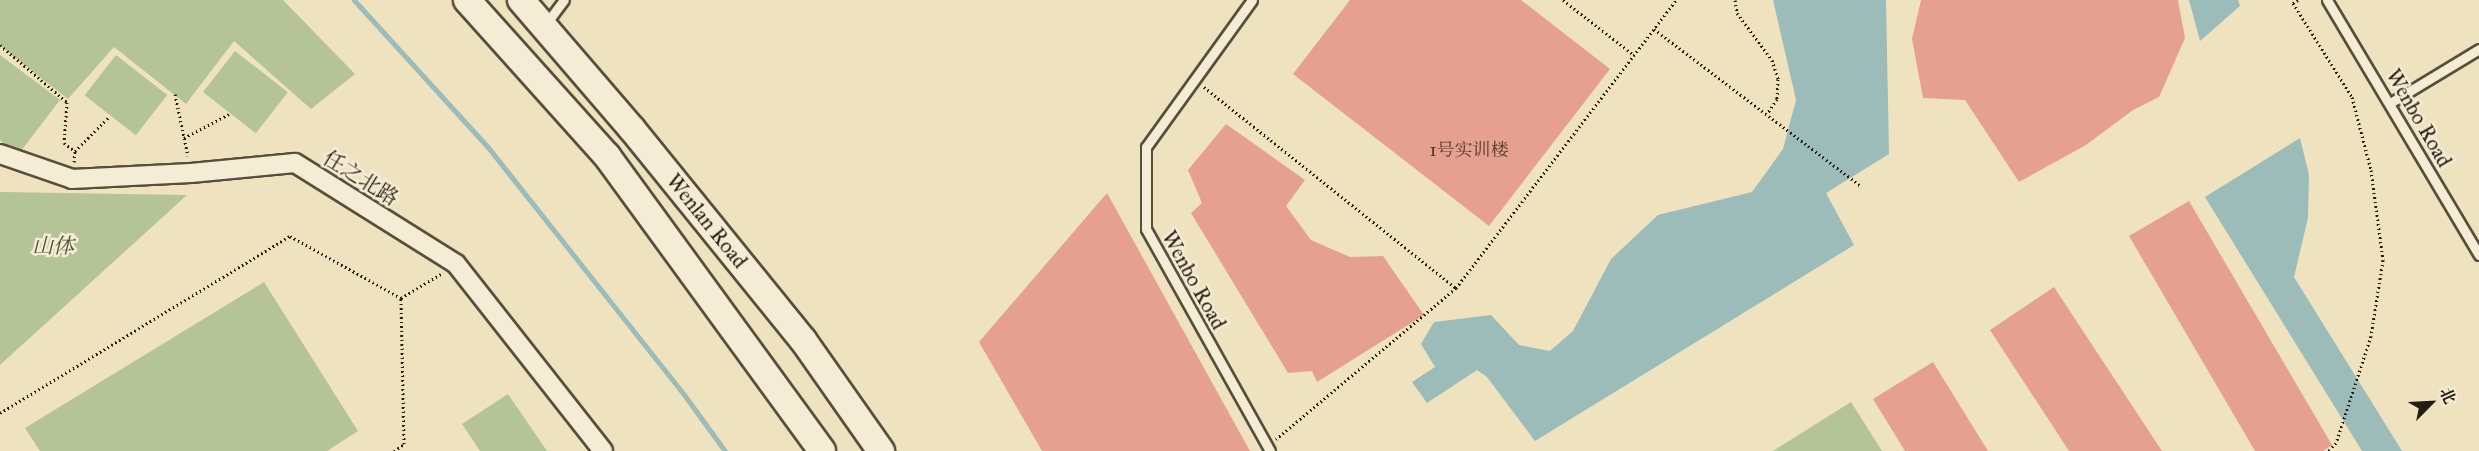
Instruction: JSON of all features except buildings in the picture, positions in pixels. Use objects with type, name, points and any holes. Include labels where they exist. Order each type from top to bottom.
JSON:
[{"type":"main road","name":"Wenlan Road","points":[[467,0],[608,156],[822,451]]},
{"type":"main road","name":"Wenlan Road","points":[[521,0],[632,129],[803,340],[881,451]]},
{"type":"street","name":"任之北路","points":[[0,154],[72,179],[191,173],[295,163],[456,264],[603,451]]},
{"type":"lane","points":[[544,26],[564,0]]},
{"type":"lane","name":"Wenbo Road","points":[[1252,0],[1146,147],[1146,230],[1269,449]]},
{"type":"lane","name":"Wenbo Road","points":[[2327,0],[2479,255]]},
{"type":"lane","points":[[2390,103],[2479,49]]},
{"type":"path","points":[[1563,0],[1634,55]]},
{"type":"path","points":[[1269,449],[1456,288],[1676,0]]},
{"type":"path","points":[[1735,0],[1737,13],[1772,60],[1778,79],[1777,99],[1767,114]]},
{"type":"path","points":[[2298,0],[2292,3],[2352,98],[2371,170],[2383,260],[2371,336],[2336,443],[2328,451]]},
{"type":"path","points":[[1654,29],[1862,187]]},
{"type":"path","points":[[0,45],[67,102],[64,144],[75,151]]},
{"type":"path","points":[[1194,78],[1456,288]]},
{"type":"path","points":[[175,94],[191,173]]},
{"type":"path","points":[[184,138],[229,114]]},
{"type":"path","points":[[72,179],[75,151],[109,117]]},
{"type":"path","points":[[0,413],[290,236],[401,298]]},
{"type":"path","points":[[401,298],[456,264]]},
{"type":"path","points":[[394,451],[404,444],[401,298]]},
{"type":"green space","points":[[0,0],[283,0],[355,74],[311,109],[234,41],[186,104],[114,47],[68,99],[0,46]]},
{"type":"green space","points":[[235,51],[288,92],[256,133],[203,92]]},
{"type":"green space","points":[[0,55],[60,100],[17,156],[0,140]]},
{"type":"green space","points":[[116,55],[167,95],[136,135],[85,95]]},
{"type":"green space","name":"山体","points":[[0,192],[187,195],[0,365]]},
{"type":"green space","points":[[264,282],[358,431],[327,451],[40,451],[25,428]]},
{"type":"green space","points":[[508,394],[547,451],[480,451],[462,424]]},
{"type":"green space","points":[[1851,402],[1882,451],[1773,451]]},
{"type":"water","points":[[1773,0],[1886,0],[1889,154],[1826,193],[1854,245],[1535,441],[1487,377],[1477,370],[1427,403],[1412,382],[1435,367],[1421,344],[1434,322],[1491,315],[1519,345],[1550,351],[1573,331],[1611,259],[1658,215],[1752,192],[1783,149],[1796,100]]},
{"type":"water","points":[[2189,0],[2238,0],[2240,6],[2200,41]]},
{"type":"water","points":[[2300,138],[2309,175],[2308,218],[2294,277],[2402,451],[2362,451],[2205,197]]},
{"type":"waterway","points":[[354,0],[487,146],[685,396],[725,451]]}]
